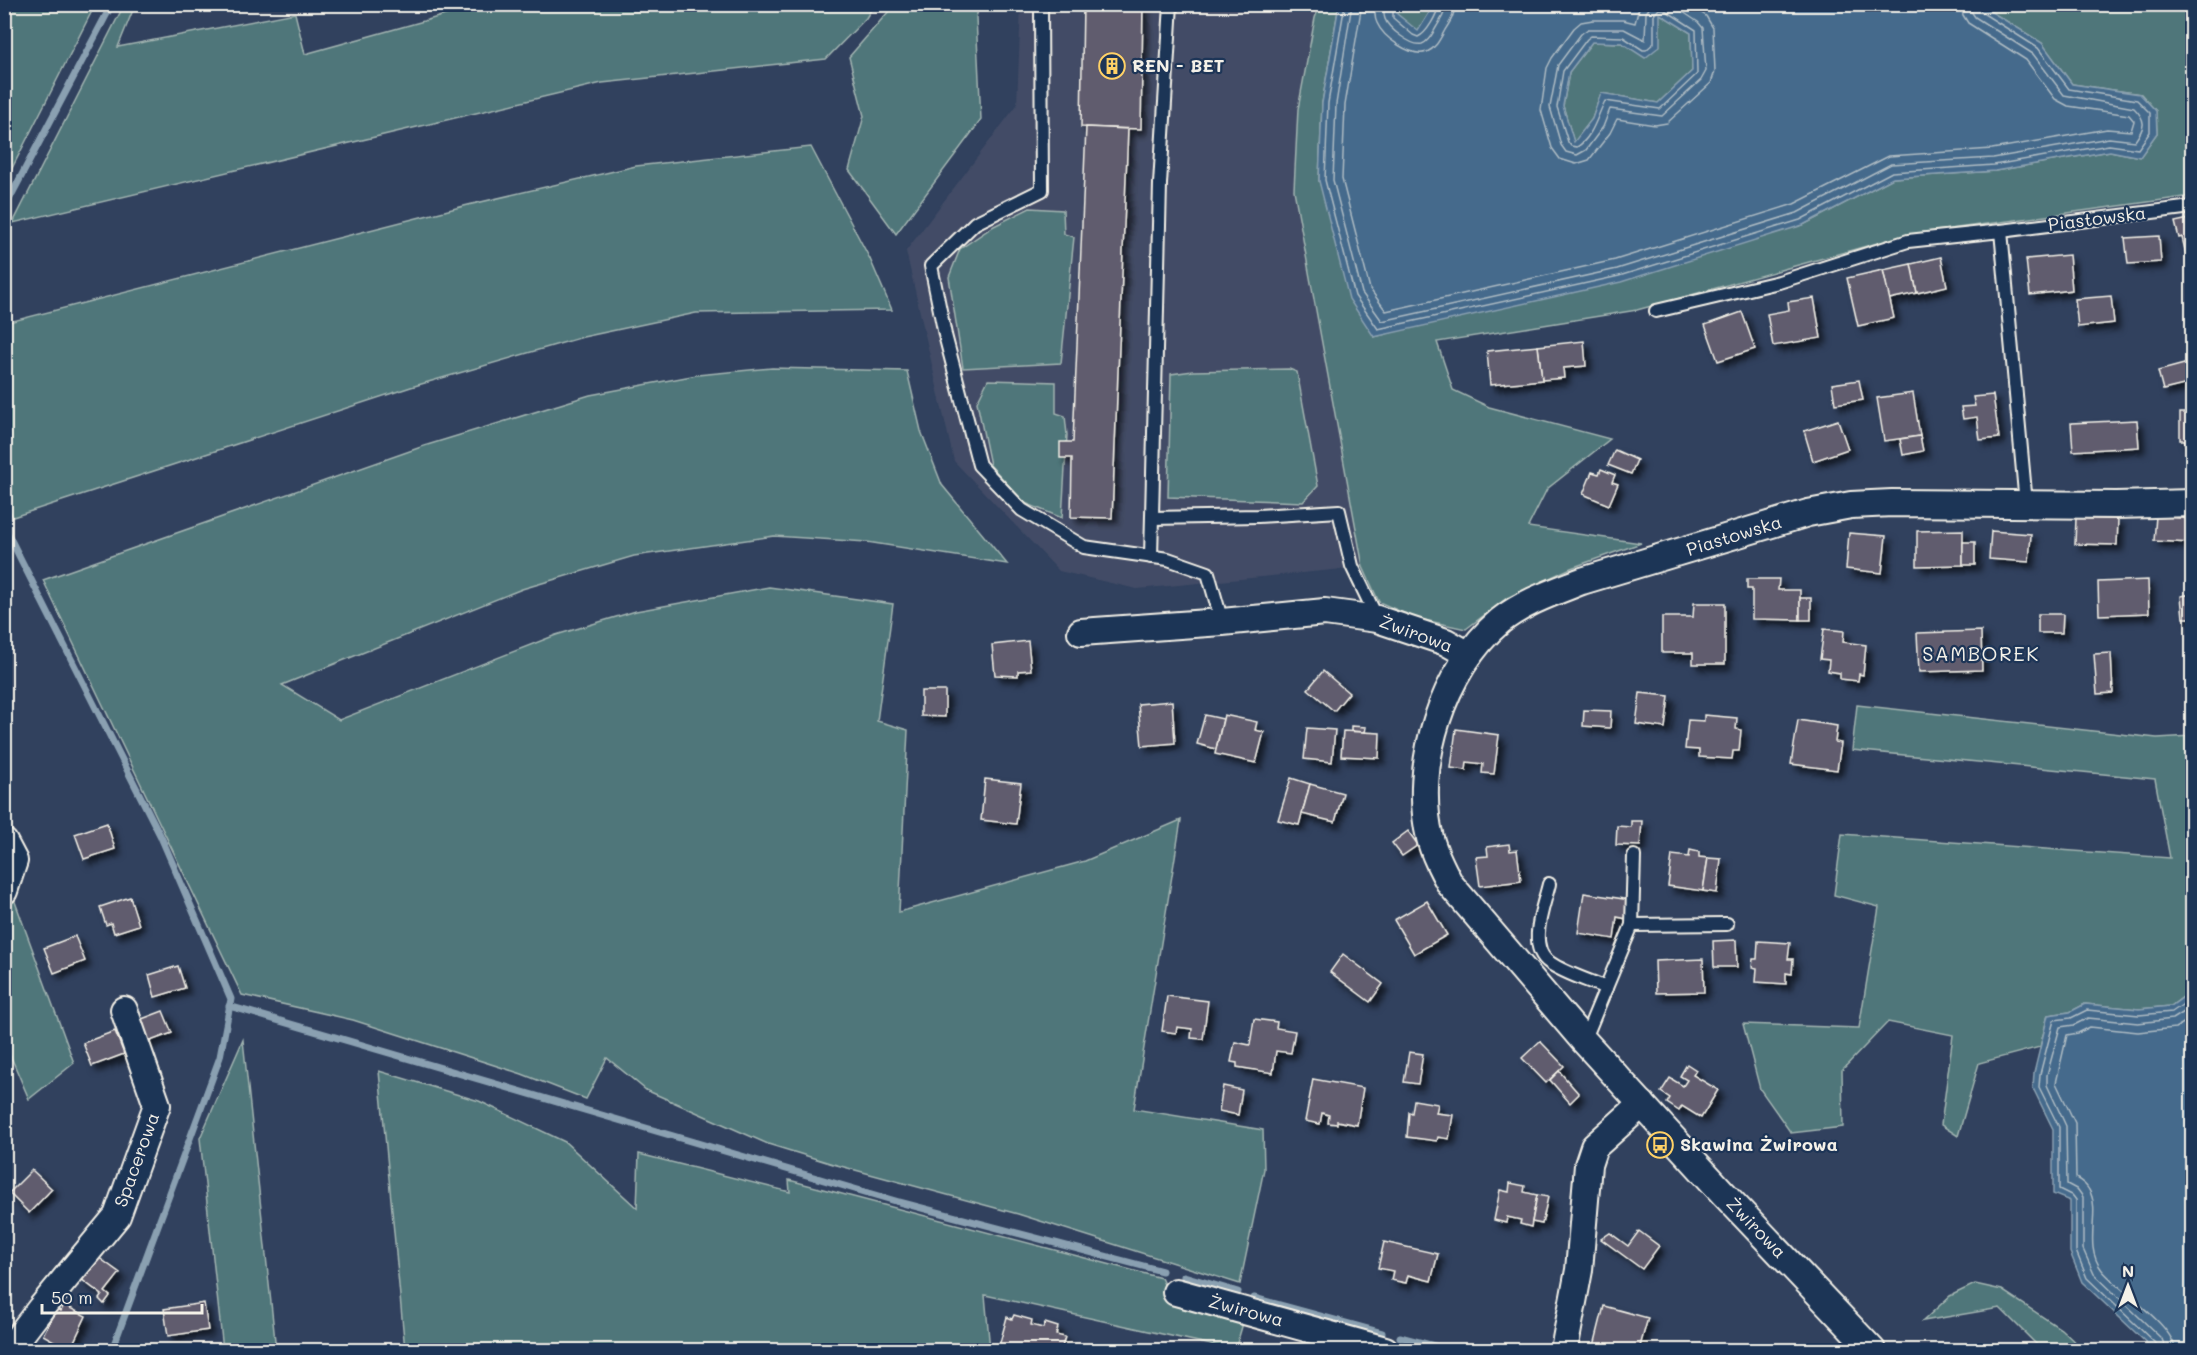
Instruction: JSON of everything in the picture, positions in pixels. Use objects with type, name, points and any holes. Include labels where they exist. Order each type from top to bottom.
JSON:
[{"type":"street","name":"Piastowska","points":[[1469,655],[1501,621],[1518,609],[1548,594],[1582,581],[1808,513],[1851,505],[1881,504],[2193,503]]},
{"type":"street","name":"Żwirowa","points":[[1081,632],[1325,612],[1377,619],[1446,642],[1469,655],[1446,698],[1432,734],[1426,784],[1426,810],[1430,837],[1450,884],[1584,1041],[1723,1193],[1872,1350]]},
{"type":"street","points":[[4,842],[14,861],[7,885]]},
{"type":"street","name":"Spacerowa","points":[[9,1350],[117,1216],[157,1105],[124,1010]]},
{"type":"street","points":[[1564,1350],[1579,1270],[1588,1165],[1594,1147],[1642,1104]]},
{"type":"street","name":"Żwirowa","points":[[1176,1293],[1385,1350]]},
{"type":"lane","points":[[1041,4],[1042,190],[975,223],[931,266],[945,335],[979,465],[1022,510],[1084,547],[1168,559],[1208,573],[1222,622]]},
{"type":"lane","points":[[1151,557],[1160,184],[1171,4]]},
{"type":"lane","name":"Piastowska","points":[[1656,310],[1779,282],[1908,241],[2193,207]]},
{"type":"lane","points":[[2001,231],[2026,504]]},
{"type":"lane","points":[[1152,518],[1258,516],[1339,511],[1352,566],[1377,619]]},
{"type":"lane","points":[[1584,1041],[1632,925],[1634,856]]},
{"type":"lane","points":[[1549,884],[1538,933],[1542,954],[1549,963],[1606,988]]},
{"type":"lane","points":[[1632,925],[1727,924]]},
{"type":"shaded area","points":[[1021,5],[1320,5],[1315,18],[1298,109],[1294,190],[1363,567],[1137,589],[1059,571],[954,461],[906,251],[1017,105]]},
{"type":"green space","points":[[895,4],[980,5],[976,17],[981,120],[896,234],[849,170],[864,116],[849,57]]},
{"type":"green space","points":[[4,5],[95,5],[5,182],[4,182]]},
{"type":"green space","points":[[124,5],[135,5],[118,47],[295,13],[305,54],[449,14],[493,5],[874,5],[866,18],[826,59],[602,83],[13,223]]},
{"type":"green space","points":[[1320,5],[1339,5],[1322,103],[1319,181],[1374,337],[1803,225],[1893,178],[1995,171],[2110,151],[2140,157],[2157,133],[2156,111],[2141,94],[2072,84],[2042,43],[1980,5],[2192,5],[2192,196],[1906,235],[1637,310],[1437,342],[1453,390],[1489,407],[1610,439],[1547,489],[1528,527],[1641,543],[1571,568],[1507,598],[1466,629],[1415,618],[1379,602],[1363,567],[1294,190],[1298,109],[1315,18]]},
{"type":"green space","points":[[1399,5],[1434,5],[1418,32],[1397,14]]},
{"type":"green space","points":[[1659,13],[1691,33],[1692,71],[1658,103],[1601,93],[1592,119],[1574,143],[1563,106],[1569,72],[1592,42],[1622,43]]},
{"type":"green space","points":[[811,147],[870,259],[892,310],[696,313],[583,337],[411,387],[13,517],[5,500],[5,323],[468,205],[636,166]]},
{"type":"green space","points":[[1030,208],[1063,210],[1064,234],[1074,237],[1061,363],[963,368],[949,277],[960,249],[994,226]]},
{"type":"green space","points":[[772,368],[907,371],[921,431],[942,485],[1007,564],[867,542],[774,536],[634,556],[522,589],[282,685],[339,720],[556,635],[636,611],[769,587],[893,604],[877,721],[908,730],[899,912],[1085,861],[1181,820],[1134,1109],[1263,1130],[1264,1169],[1240,1284],[1018,1214],[768,1144],[646,1090],[607,1058],[586,1099],[522,1074],[353,1020],[242,995],[43,580],[424,446],[590,395],[697,375]]},
{"type":"green space","points":[[1289,369],[1297,372],[1318,486],[1303,502],[1168,497],[1171,374],[1193,371]]},
{"type":"green space","points":[[988,380],[1056,382],[1056,413],[1065,416],[1067,435],[1062,518],[1025,503],[990,465],[977,402]]},
{"type":"green space","points":[[1857,705],[2157,738],[2192,736],[2192,990],[2171,1006],[2139,1009],[2085,1004],[2070,1012],[2048,1015],[2040,1047],[1979,1063],[1958,1136],[1941,1125],[1953,1035],[1888,1022],[1842,1070],[1843,1127],[1791,1133],[1760,1089],[1743,1024],[1859,1028],[1879,907],[1834,895],[1842,834],[2170,858],[2155,779],[1852,750]]},
{"type":"green space","points":[[14,899],[74,1063],[29,1099],[5,1043],[4,905]]},
{"type":"green space","points":[[243,1040],[276,1350],[223,1350],[200,1138]]},
{"type":"green space","points":[[379,1071],[479,1101],[565,1142],[637,1208],[639,1154],[790,1192],[789,1180],[1161,1278],[1168,1293],[1244,1320],[1235,1350],[985,1295],[990,1350],[405,1350]]},
{"type":"green space","points":[[1975,1284],[2002,1290],[2061,1329],[2083,1350],[2041,1350],[2000,1308],[1923,1321],[1950,1296]]},
{"type":"water","points":[[1339,5],[1399,5],[1397,14],[1418,31],[1434,5],[1980,5],[2042,43],[2072,84],[2140,94],[2156,111],[2157,133],[2140,157],[2110,151],[1995,171],[1893,178],[1803,225],[1621,282],[1374,337],[1349,299],[1319,181],[1322,103]],"holes":[[[1660,14],[1691,33],[1692,71],[1658,103],[1601,93],[1592,119],[1574,142],[1563,106],[1569,72],[1592,42],[1622,43],[1645,58],[1660,46]]]},
{"type":"water","points":[[2192,991],[2192,1350],[2154,1350],[2082,1282],[2070,1252],[2070,1201],[2053,1194],[2053,1129],[2033,1088],[2034,1073],[2048,1015],[2070,1012],[2085,1004],[2139,1009],[2171,1006]]},
{"type":"building","name":"REN - BET","points":[[1083,4],[1143,4],[1141,129],[1081,127]]},
{"type":"building","points":[[1086,127],[1128,129],[1112,518],[1071,517],[1072,458],[1060,458],[1060,442],[1073,442]]},
{"type":"building","points":[[2189,219],[2192,234],[2192,262],[2188,263],[2182,237],[2179,238],[2175,222]]},
{"type":"building","points":[[2159,236],[2161,262],[2128,264],[2125,238]]},
{"type":"building","points":[[2069,255],[2072,290],[2030,295],[2026,259]]},
{"type":"building","points":[[1941,257],[1947,286],[1917,293],[1911,264]]},
{"type":"building","points":[[1911,264],[1917,293],[1889,299],[1883,270]]},
{"type":"building","points":[[1883,270],[1894,318],[1858,326],[1847,278]]},
{"type":"building","points":[[2111,296],[2114,323],[2078,327],[2075,299]]},
{"type":"building","points":[[1814,298],[1821,338],[1773,346],[1767,314],[1789,310],[1788,302]]},
{"type":"building","points":[[1742,312],[1755,349],[1718,361],[1705,325]]},
{"type":"building","points":[[1584,341],[1586,366],[1563,368],[1564,378],[1542,380],[1538,346]]},
{"type":"building","points":[[1538,346],[1542,380],[1490,385],[1487,351]]},
{"type":"building","points":[[2188,363],[2192,383],[2163,390],[2158,371]]},
{"type":"building","points":[[1859,380],[1863,400],[1835,404],[1832,384]]},
{"type":"building","points":[[1913,393],[1920,436],[1884,441],[1877,398]]},
{"type":"building","points":[[1993,395],[1999,438],[1980,440],[1977,417],[1963,419],[1961,407],[1975,406],[1973,397]]},
{"type":"building","points":[[2180,413],[2192,413],[2192,449],[2186,449],[2185,440],[2180,440]]},
{"type":"building","points":[[1838,420],[1848,449],[1813,461],[1804,431]]},
{"type":"building","points":[[2137,420],[2139,447],[2073,451],[2071,423]]},
{"type":"building","points":[[1920,436],[1923,451],[1903,455],[1900,439]]},
{"type":"building","points":[[1615,450],[1637,460],[1631,474],[1608,465]]},
{"type":"building","points":[[1601,469],[1615,475],[1612,482],[1618,484],[1609,505],[1583,494],[1592,472],[1599,474]]},
{"type":"building","points":[[2156,516],[2192,519],[2192,543],[2154,541]]},
{"type":"building","points":[[2076,518],[2118,519],[2117,545],[2075,544]]},
{"type":"building","points":[[1963,530],[1963,565],[1917,566],[1917,531]]},
{"type":"building","points":[[1991,531],[2031,534],[2029,562],[1989,559]]},
{"type":"building","points":[[1849,533],[1886,536],[1882,573],[1846,569]]},
{"type":"building","points":[[1963,542],[1975,542],[1975,565],[1963,565]]},
{"type":"building","points":[[1747,579],[1779,579],[1778,590],[1800,590],[1800,620],[1752,619],[1752,589],[1747,589]]},
{"type":"building","points":[[2148,580],[2149,613],[2099,615],[2098,582]]},
{"type":"building","points":[[2192,594],[2192,618],[2183,618],[2181,596]]},
{"type":"building","points":[[1800,598],[1811,598],[1811,620],[1800,620]]},
{"type":"building","points":[[1694,603],[1725,603],[1725,664],[1693,664],[1693,653],[1662,653],[1662,617],[1693,617]]},
{"type":"building","points":[[2038,614],[2063,614],[2062,633],[2038,633]]},
{"type":"building","points":[[1824,629],[1844,631],[1843,642],[1866,645],[1863,675],[1859,674],[1858,681],[1840,679],[1840,673],[1828,671],[1829,660],[1820,659]]},
{"type":"building","points":[[1981,631],[1982,670],[1919,672],[1917,633]]},
{"type":"building","points":[[1028,641],[1031,670],[1018,671],[1018,676],[995,675],[992,645]]},
{"type":"building","points":[[2111,653],[2113,693],[2097,694],[2094,654]]},
{"type":"building","points":[[1323,671],[1349,693],[1334,711],[1308,689]]},
{"type":"building","points":[[921,691],[945,691],[945,717],[921,716]]},
{"type":"building","points":[[1640,693],[1669,696],[1665,728],[1636,724]]},
{"type":"building","points":[[1172,701],[1175,743],[1142,746],[1138,704]]},
{"type":"building","points":[[1584,710],[1611,711],[1610,728],[1583,726]]},
{"type":"building","points":[[1205,715],[1223,719],[1216,749],[1197,744]]},
{"type":"building","points":[[1224,715],[1257,722],[1255,730],[1264,732],[1256,763],[1215,754]]},
{"type":"building","points":[[1704,715],[1737,718],[1736,729],[1741,730],[1739,751],[1733,751],[1732,759],[1699,757],[1699,750],[1685,749],[1688,720],[1704,721]]},
{"type":"building","points":[[1798,720],[1837,726],[1835,742],[1841,743],[1837,770],[1791,764]]},
{"type":"building","points":[[1351,726],[1366,727],[1365,732],[1351,731]]},
{"type":"building","points":[[1307,728],[1335,730],[1332,762],[1304,759]]},
{"type":"building","points":[[1456,729],[1499,735],[1494,774],[1482,773],[1483,764],[1467,762],[1466,770],[1451,768]]},
{"type":"building","points":[[1343,731],[1380,733],[1379,758],[1341,756]]},
{"type":"building","points":[[1291,778],[1310,784],[1299,825],[1278,820]]},
{"type":"building","points":[[985,779],[1021,783],[1016,824],[981,820]]},
{"type":"building","points":[[1310,784],[1343,793],[1335,822],[1302,814]]},
{"type":"building","points":[[1631,821],[1642,821],[1640,846],[1616,845],[1617,826],[1631,827]]},
{"type":"building","points":[[107,823],[115,849],[84,859],[75,834]]},
{"type":"building","points":[[1408,831],[1418,845],[1402,856],[1392,843]]},
{"type":"building","points":[[1509,844],[1510,851],[1517,850],[1521,881],[1480,886],[1476,857],[1488,856],[1487,847]]},
{"type":"building","points":[[1690,850],[1699,852],[1699,857],[1708,858],[1703,891],[1668,886],[1672,855],[1689,857]]},
{"type":"building","points":[[1708,858],[1721,859],[1717,893],[1703,891]]},
{"type":"building","points":[[1584,893],[1630,900],[1627,919],[1617,917],[1614,939],[1578,933]]},
{"type":"building","points":[[130,897],[139,925],[114,933],[111,923],[106,925],[100,907]]},
{"type":"building","points":[[1427,901],[1447,935],[1414,954],[1394,920]]},
{"type":"building","points":[[75,936],[85,961],[54,973],[44,948]]},
{"type":"building","points":[[1736,940],[1737,967],[1714,967],[1713,941]]},
{"type":"building","points":[[1758,941],[1790,943],[1788,959],[1793,959],[1792,974],[1786,973],[1786,984],[1756,982],[1757,968],[1752,967],[1753,959],[1757,959]]},
{"type":"building","points":[[1343,954],[1383,984],[1370,1002],[1330,972]]},
{"type":"building","points":[[1703,959],[1704,992],[1656,993],[1655,961]]},
{"type":"building","points":[[178,966],[185,988],[155,997],[149,975]]},
{"type":"building","points":[[1167,996],[1208,1001],[1203,1039],[1191,1038],[1192,1029],[1177,1027],[1176,1033],[1162,1031]]},
{"type":"building","points":[[163,1011],[172,1033],[142,1044],[134,1022]]},
{"type":"building","points":[[1254,1019],[1277,1022],[1276,1028],[1295,1031],[1291,1053],[1276,1051],[1273,1073],[1237,1067],[1237,1063],[1231,1062],[1235,1042],[1250,1045]]},
{"type":"building","points":[[115,1031],[124,1054],[92,1066],[83,1043]]},
{"type":"building","points":[[1540,1041],[1564,1066],[1546,1083],[1522,1058]]},
{"type":"building","points":[[1409,1052],[1423,1054],[1418,1084],[1404,1082]]},
{"type":"building","points":[[1687,1064],[1696,1070],[1693,1075],[1718,1090],[1701,1118],[1682,1106],[1679,1111],[1667,1103],[1670,1098],[1661,1092],[1670,1078],[1683,1086],[1687,1080],[1680,1076]]},
{"type":"building","points":[[1559,1071],[1579,1094],[1570,1103],[1550,1080]]},
{"type":"building","points":[[1313,1079],[1363,1088],[1357,1125],[1337,1121],[1337,1124],[1328,1123],[1329,1115],[1322,1113],[1320,1124],[1305,1121]]},
{"type":"building","points":[[1223,1086],[1242,1090],[1238,1115],[1219,1111]]},
{"type":"building","points":[[1414,1100],[1438,1104],[1436,1113],[1453,1115],[1449,1139],[1438,1137],[1437,1141],[1407,1137],[1409,1112],[1412,1113]]},
{"type":"building","points":[[32,1170],[52,1189],[29,1213],[9,1193]]},
{"type":"building","points":[[1510,1183],[1525,1186],[1524,1192],[1537,1195],[1531,1227],[1520,1224],[1521,1220],[1507,1217],[1506,1223],[1494,1220],[1500,1190],[1509,1192]]},
{"type":"building","points":[[1537,1195],[1548,1197],[1542,1224],[1532,1222]]},
{"type":"building","points":[[1639,1231],[1659,1246],[1642,1269],[1601,1239],[1610,1233],[1628,1246]]},
{"type":"building","points":[[1384,1242],[1438,1254],[1431,1281],[1408,1275],[1406,1283],[1391,1280],[1393,1271],[1378,1268]]},
{"type":"building","points":[[98,1257],[120,1273],[105,1292],[110,1296],[104,1304],[99,1299],[102,1295],[81,1279]]},
{"type":"building","points":[[204,1303],[208,1330],[168,1336],[164,1309]]},
{"type":"building","points":[[64,1305],[86,1316],[70,1350],[43,1335],[56,1309],[61,1311]]},
{"type":"building","points":[[1604,1306],[1648,1318],[1639,1350],[1620,1347],[1620,1350],[1593,1350]]},
{"type":"building","points":[[1014,1315],[1032,1320],[1031,1325],[1043,1328],[1045,1323],[1058,1327],[1056,1335],[1065,1337],[1061,1350],[998,1350],[1007,1317],[1012,1319]]},
{"type":"waterway","points":[[4,209],[112,4]]},
{"type":"waterway","points":[[4,526],[161,837],[231,999],[220,1057],[112,1350]]},
{"type":"waterway","points":[[229,1006],[899,1202],[1162,1271]]},
{"type":"waterway","points":[[1184,1276],[1238,1292]]},
{"type":"waterway","points":[[1254,1298],[1382,1333]]},
{"type":"waterway","points":[[1400,1337],[1449,1350]]},
{"type":"place","name":"REN - BET","points":[[1112,66]]},
{"type":"place","name":"Skawina Żwirowa","points":[[1660,1145]]},
{"type":"district","name":"SAMBOREK","points":[[1981,654]]}]
